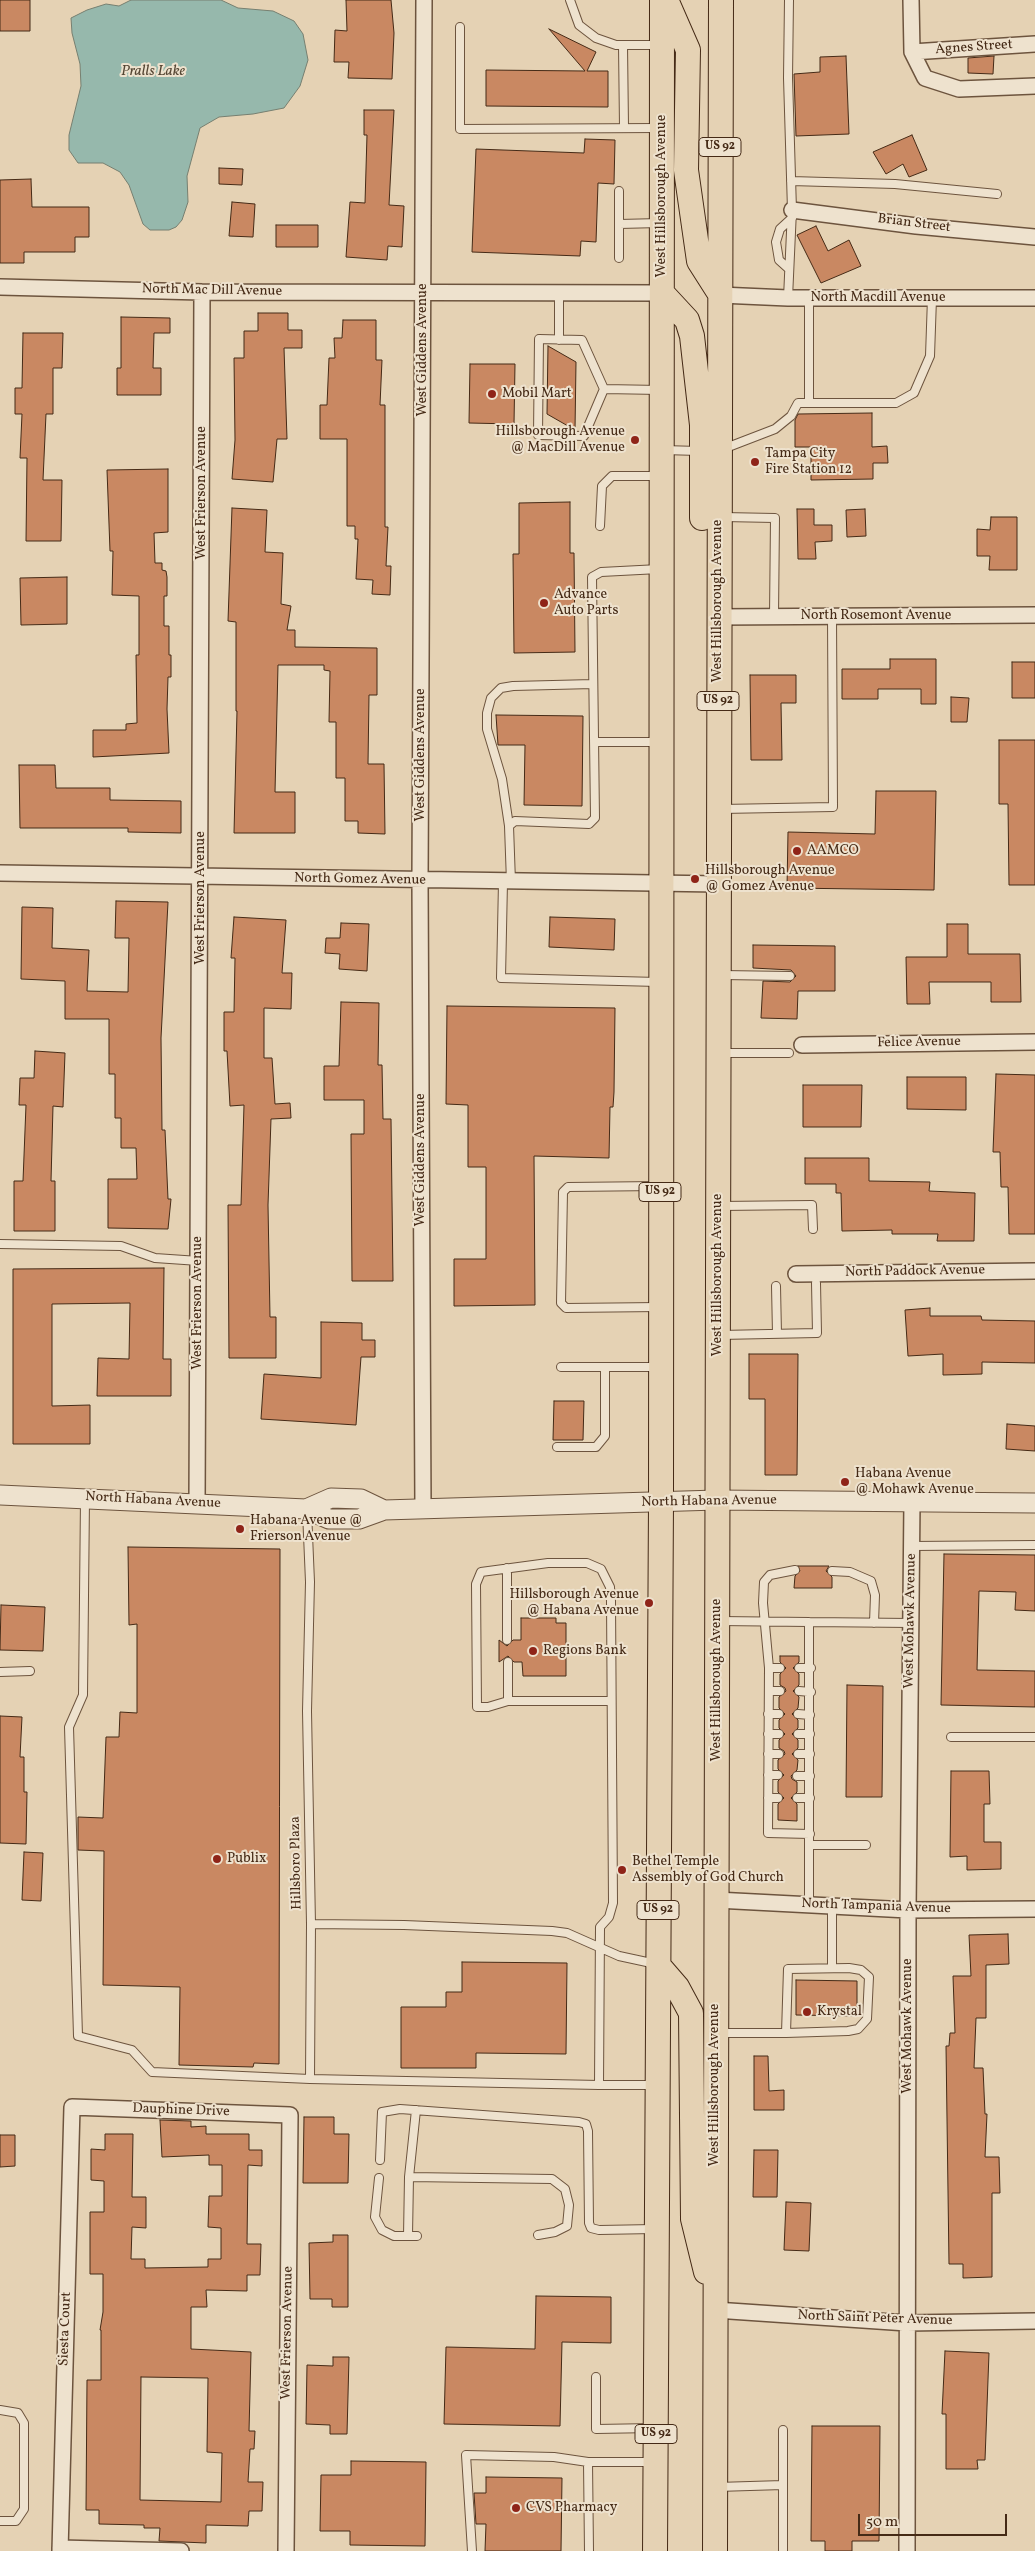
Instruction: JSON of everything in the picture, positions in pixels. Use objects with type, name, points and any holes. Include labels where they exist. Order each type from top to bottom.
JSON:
[{"type":"main road","name":"West Hillsborough Avenue","points":[[655,2551],[661,1502],[660,742],[662,45],[664,0]]},
{"type":"main road","points":[[664,0],[688,50],[686,170],[699,261],[720,295]]},
{"type":"main road","name":"West Hillsborough Avenue","points":[[715,2551],[719,517],[711,451],[720,295],[721,0]]},
{"type":"main road","points":[[662,293],[687,320],[692,336],[702,425],[711,451],[702,598],[718,617]]},
{"type":"main road","points":[[658,1965],[677,1987],[691,2014],[693,2219],[715,2310]]},
{"type":"street","name":"West Giddens Avenue","points":[[423,1510],[420,881],[424,0]]},
{"type":"street","points":[[911,0],[912,52],[925,78],[959,89],[1035,86]]},
{"type":"street","name":"Agnes Street","points":[[912,52],[1035,44]]},
{"type":"street","name":"Brian Street","points":[[792,214],[1035,237]]},
{"type":"street","name":"North Mac Dill Avenue","points":[[0,287],[202,292],[423,293]]},
{"type":"street","name":"West Frierson Avenue","points":[[197,1503],[202,292]]},
{"type":"street","points":[[423,293],[662,293]]},
{"type":"street","name":"North Macdill Avenue","points":[[720,295],[788,298],[1035,298]]},
{"type":"street","name":"North Rosemont Avenue","points":[[718,617],[1035,614]]},
{"type":"street","name":"North Gomez Avenue","points":[[0,873],[420,881],[719,884]]},
{"type":"street","name":"Felice Avenue","points":[[796,1049],[1035,1042]]},
{"type":"street","name":"North Paddock Avenue","points":[[796,1274],[1035,1271]]},
{"type":"street","name":"North Habana Avenue","points":[[0,1494],[306,1509],[331,1498],[341,1498],[361,1499],[384,1510],[717,1500],[1035,1503]]},
{"type":"street","name":"West Mohawk Avenue","points":[[907,2551],[908,1910],[912,1501]]},
{"type":"street","name":"North Tampania Avenue","points":[[716,1900],[908,1910],[1035,1909]]},
{"type":"street","name":"Dauphine Drive","points":[[72,2107],[290,2115]]},
{"type":"street","name":"Siesta Court","points":[[60,2550],[72,2107]]},
{"type":"street","name":"West Frierson Avenue","points":[[286,2551],[290,2115]]},
{"type":"street","name":"North Saint Peter Avenue","points":[[715,2310],[907,2323],[1035,2321]]},
{"type":"street","points":[[60,2550],[181,2551]]},
{"type":"lane","points":[[570,0],[579,25],[596,38],[616,45],[662,45]]},
{"type":"lane","points":[[788,298],[792,214],[788,78],[789,0]]},
{"type":"lane","points":[[460,27],[460,130],[662,128]]},
{"type":"lane","points":[[623,45],[624,127]]},
{"type":"lane","points":[[792,181],[895,184],[997,194]]},
{"type":"lane","points":[[619,192],[619,258]]},
{"type":"lane","points":[[790,269],[779,260],[776,242],[780,229],[792,214]]},
{"type":"lane","points":[[619,224],[662,223]]},
{"type":"lane","points":[[559,293],[559,340]]},
{"type":"lane","points":[[809,298],[809,402]]},
{"type":"lane","points":[[662,450],[711,451],[775,429],[791,416],[798,403],[896,403],[914,393],[930,356],[932,298]]},
{"type":"lane","points":[[539,339],[582,340],[604,389],[584,436],[538,435],[539,339]]},
{"type":"lane","points":[[604,389],[662,390]]},
{"type":"lane","points":[[600,526],[602,486],[612,476],[662,476]]},
{"type":"lane","points":[[719,517],[774,518],[774,616]]},
{"type":"lane","points":[[509,826],[515,821],[589,824],[595,818],[592,577],[601,572],[661,569]]},
{"type":"lane","points":[[719,809],[833,807],[832,616]]},
{"type":"lane","points":[[594,684],[501,688],[492,698],[487,713],[486,729],[502,779],[509,826],[501,978],[660,982]]},
{"type":"lane","points":[[594,742],[660,742]]},
{"type":"lane","points":[[719,975],[790,976]]},
{"type":"lane","points":[[719,1052],[796,1049]]},
{"type":"lane","points":[[660,1186],[568,1186],[563,1192],[561,1303],[566,1308],[660,1307]]},
{"type":"lane","points":[[718,1206],[812,1205],[813,1229]]},
{"type":"lane","points":[[0,1244],[121,1246],[155,1258],[199,1261]]},
{"type":"lane","points":[[718,1335],[817,1334],[816,1283]]},
{"type":"lane","points":[[776,1286],[777,1334]]},
{"type":"lane","points":[[561,1367],[661,1367]]},
{"type":"lane","points":[[557,1447],[596,1447],[605,1436],[605,1367]]},
{"type":"lane","points":[[85,1498],[83,1695],[69,1727],[78,2036],[132,2050],[152,2072],[310,2079],[657,2086]]},
{"type":"lane","name":"Hillsboro Plaza","points":[[306,1509],[310,1582],[307,1711],[311,1924],[538,1930],[567,1933],[619,1956],[658,1965]]},
{"type":"lane","points":[[912,1546],[1035,1545]]},
{"type":"lane","points":[[599,2085],[600,1927],[609,1917],[613,1903],[611,1601],[607,1578],[601,1569],[594,1565],[579,1563],[507,1568],[486,1571],[478,1576],[476,1584],[477,1707],[488,1707],[508,1701],[611,1701]]},
{"type":"lane","points":[[507,1568],[507,1640]]},
{"type":"lane","points":[[795,1570],[770,1575],[764,1582],[769,1668],[768,1833],[810,1834]]},
{"type":"lane","points":[[832,1571],[850,1572],[871,1581],[875,1595],[874,1623]]},
{"type":"lane","points":[[717,1621],[911,1623]]},
{"type":"lane","points":[[809,1622],[811,1668],[809,1905]]},
{"type":"lane","points":[[508,1662],[508,1701]]},
{"type":"lane","points":[[769,1668],[780,1668]]},
{"type":"lane","points":[[799,1668],[811,1668]]},
{"type":"lane","points":[[0,1672],[30,1671]]},
{"type":"lane","points":[[769,1691],[780,1691]]},
{"type":"lane","points":[[799,1691],[811,1692]]},
{"type":"lane","points":[[768,1714],[779,1714]]},
{"type":"lane","points":[[798,1714],[810,1715]]},
{"type":"lane","points":[[768,1734],[779,1734]]},
{"type":"lane","points":[[798,1734],[810,1734]]},
{"type":"lane","points":[[951,1737],[1035,1737]]},
{"type":"lane","points":[[768,1754],[778,1754]]},
{"type":"lane","points":[[798,1754],[810,1754]]},
{"type":"lane","points":[[768,1775],[778,1775]]},
{"type":"lane","points":[[797,1776],[810,1776]]},
{"type":"lane","points":[[768,1798],[778,1798]]},
{"type":"lane","points":[[797,1798],[810,1798]]},
{"type":"lane","points":[[810,1845],[866,1845]]},
{"type":"lane","points":[[832,1906],[832,1968]]},
{"type":"lane","points":[[310,2079],[311,1924]]},
{"type":"lane","points":[[716,2034],[786,2033],[848,2031],[858,2029],[867,2019],[869,1977],[861,1970],[832,1968],[788,1969],[786,2033]]},
{"type":"lane","points":[[380,2160],[382,2112],[400,2109],[586,2124],[588,2131],[589,2223],[591,2228],[599,2230],[656,2229]]},
{"type":"lane","points":[[408,2236],[409,2178],[416,2110]]},
{"type":"lane","points":[[379,2178],[375,2217],[382,2230],[394,2236],[417,2236]]},
{"type":"lane","points":[[409,2178],[552,2179],[565,2189],[569,2205],[567,2226],[555,2232],[538,2235]]},
{"type":"lane","points":[[596,2377],[596,2429],[656,2428]]},
{"type":"lane","points":[[0,2410],[18,2412],[24,2422],[24,2509],[16,2521],[0,2521]]},
{"type":"lane","points":[[782,2430],[782,2551]]},
{"type":"lane","points":[[472,2551],[466,2456],[554,2458],[588,2462],[656,2462]]},
{"type":"lane","points":[[588,2462],[589,2551]]},
{"type":"lane","points":[[715,2487],[782,2485]]},
{"type":"water","name":"Pralls Lake","points":[[131,0],[221,0],[238,8],[273,11],[294,21],[303,34],[308,60],[300,86],[284,108],[253,114],[219,117],[200,128],[187,176],[188,202],[182,220],[176,227],[169,230],[150,230],[143,224],[129,185],[120,172],[103,163],[78,163],[69,150],[69,135],[81,86],[80,64],[72,33],[71,18],[106,4],[119,6]]},
{"type":"building","points":[[0,0],[30,0],[30,31],[0,31]]},
{"type":"building","points":[[346,0],[391,0],[394,33],[392,79],[348,78],[349,62],[334,62],[335,30],[347,31]]},
{"type":"building","points":[[549,29],[596,52],[587,71],[608,71],[608,107],[486,106],[486,70],[585,71]]},
{"type":"building","points":[[846,56],[849,134],[796,136],[794,74],[820,72],[820,57]]},
{"type":"building","points":[[994,56],[993,74],[968,73],[968,58]]},
{"type":"building","points":[[364,110],[394,110],[389,205],[404,206],[402,247],[388,246],[387,260],[346,257],[350,202],[365,203],[367,135],[364,135]]},
{"type":"building","points":[[912,135],[927,170],[909,177],[903,164],[886,174],[873,152]]},
{"type":"building","points":[[585,139],[615,140],[614,184],[598,183],[596,242],[581,241],[580,256],[472,252],[476,149],[584,153]]},
{"type":"building","points":[[219,168],[243,169],[242,185],[219,184]]},
{"type":"building","points":[[31,179],[32,207],[89,207],[89,237],[75,237],[75,252],[24,252],[24,263],[0,263],[0,180]]},
{"type":"building","points":[[232,202],[255,204],[253,237],[229,236]]},
{"type":"building","points":[[276,225],[318,225],[318,247],[276,247]]},
{"type":"building","points":[[816,226],[828,251],[849,240],[861,266],[821,283],[797,235]]},
{"type":"building","points":[[258,313],[288,313],[288,330],[302,330],[302,348],[284,348],[287,439],[277,439],[273,482],[232,479],[235,440],[234,358],[244,358],[244,331],[258,331]]},
{"type":"building","points":[[121,317],[170,318],[170,333],[154,333],[153,368],[161,368],[161,395],[117,395],[117,368],[121,368]]},
{"type":"building","points":[[343,320],[376,320],[376,360],[382,360],[380,405],[385,405],[385,527],[388,527],[386,566],[391,566],[390,595],[372,594],[373,580],[356,579],[358,539],[355,539],[355,526],[347,526],[347,439],[320,439],[320,405],[327,405],[329,358],[335,358],[334,338],[342,338]]},
{"type":"building","points":[[23,333],[63,333],[62,368],[53,368],[53,414],[46,414],[43,480],[62,480],[61,541],[26,541],[27,458],[20,458],[22,414],[15,414],[15,388],[22,388]]},
{"type":"building","points":[[548,346],[576,362],[575,430],[547,414]]},
{"type":"building","name":"Mobil Mart","points":[[470,364],[515,364],[514,424],[469,423]]},
{"type":"building","points":[[872,413],[872,447],[887,446],[888,463],[873,463],[873,479],[811,480],[811,447],[795,447],[795,420],[798,414]]},
{"type":"building","points":[[168,469],[168,532],[154,533],[155,563],[162,563],[162,570],[166,571],[167,577],[167,596],[164,596],[164,626],[169,626],[169,655],[171,655],[171,677],[168,677],[167,709],[169,753],[93,757],[93,730],[126,730],[126,724],[137,723],[136,655],[139,655],[139,596],[112,595],[113,551],[110,551],[107,470]]},
{"type":"building","name":"Advance Auto Parts","points":[[570,502],[570,553],[574,553],[575,652],[514,653],[513,554],[519,554],[519,503]]},
{"type":"building","points":[[232,508],[267,510],[265,552],[283,553],[281,604],[291,606],[287,630],[295,630],[295,647],[377,648],[377,695],[369,695],[368,764],[384,764],[385,834],[358,833],[358,821],[345,821],[345,778],[336,778],[336,722],[329,722],[330,671],[324,670],[324,665],[278,665],[275,792],[295,792],[295,833],[234,833],[237,711],[236,622],[228,621]]},
{"type":"building","points":[[797,509],[814,509],[814,525],[832,525],[832,541],[815,542],[816,559],[798,559]]},
{"type":"building","points":[[865,509],[866,536],[847,537],[846,510]]},
{"type":"building","points":[[991,517],[1017,517],[1017,570],[989,570],[990,556],[977,556],[977,529],[990,530]]},
{"type":"building","points":[[67,577],[67,624],[21,625],[20,578]]},
{"type":"building","points":[[890,659],[936,659],[936,704],[921,704],[921,689],[878,689],[878,699],[842,699],[842,669],[890,669]]},
{"type":"building","points":[[1012,662],[1035,662],[1035,698],[1012,698]]},
{"type":"building","points":[[750,675],[796,675],[796,703],[781,703],[782,760],[751,760]]},
{"type":"building","points":[[951,697],[969,698],[967,722],[951,722]]},
{"type":"building","points":[[496,715],[583,716],[582,806],[524,805],[525,745],[498,745]]},
{"type":"building","points":[[999,740],[1035,740],[1035,885],[1009,885],[1008,804],[999,804]]},
{"type":"building","points":[[19,765],[55,765],[56,788],[110,788],[110,800],[181,801],[181,833],[128,832],[128,828],[20,828]]},
{"type":"building","points":[[876,791],[936,791],[934,890],[787,888],[788,832],[875,834]]},
{"type":"building","points":[[116,901],[168,902],[161,1038],[162,1130],[165,1130],[168,1199],[171,1199],[168,1229],[108,1228],[108,1179],[137,1179],[136,1148],[121,1148],[121,1118],[115,1118],[115,1074],[109,1074],[109,1019],[65,1019],[65,981],[21,979],[22,907],[53,908],[52,948],[89,950],[87,991],[128,992],[129,938],[115,938]]},
{"type":"building","points":[[234,917],[286,920],[282,973],[292,973],[291,1009],[264,1008],[264,1058],[272,1058],[275,1104],[290,1103],[291,1118],[271,1119],[268,1205],[270,1317],[276,1317],[276,1358],[229,1358],[228,1205],[241,1205],[244,1105],[230,1106],[227,1051],[224,1051],[224,1012],[234,1012],[235,958],[231,958]]},
{"type":"building","points":[[550,917],[615,919],[614,950],[549,947]]},
{"type":"building","points":[[341,923],[369,924],[367,971],[339,969],[340,954],[325,953],[326,938],[340,938]]},
{"type":"building","points":[[947,924],[968,924],[968,954],[1020,954],[1021,1002],[991,1002],[991,982],[929,982],[930,1004],[907,1004],[906,957],[947,957]]},
{"type":"building","points":[[753,945],[835,946],[835,991],[798,991],[797,1019],[761,1018],[763,981],[790,982],[796,976],[791,970],[753,968]]},
{"type":"building","points":[[341,1002],[379,1003],[378,1065],[382,1065],[383,1119],[391,1119],[393,1281],[352,1281],[351,1134],[364,1134],[364,1100],[324,1100],[324,1066],[339,1066]]},
{"type":"building","points":[[447,1006],[615,1008],[614,1092],[613,1107],[610,1107],[609,1158],[534,1156],[535,1305],[454,1306],[454,1259],[486,1259],[486,1167],[468,1167],[468,1105],[446,1104]]},
{"type":"building","points":[[35,1051],[65,1053],[63,1107],[53,1106],[51,1181],[55,1181],[55,1231],[14,1231],[14,1181],[23,1181],[26,1105],[19,1105],[20,1078],[34,1078]]},
{"type":"building","points":[[996,1074],[1035,1075],[1035,1234],[1009,1234],[1008,1187],[1001,1187],[1000,1152],[993,1152]]},
{"type":"building","points":[[907,1077],[966,1077],[966,1110],[907,1109]]},
{"type":"building","points":[[803,1085],[862,1085],[861,1127],[803,1127]]},
{"type":"building","points":[[805,1158],[869,1158],[869,1181],[930,1182],[929,1191],[975,1193],[974,1241],[937,1241],[938,1234],[892,1234],[892,1230],[842,1231],[841,1193],[836,1193],[836,1184],[805,1184]]},
{"type":"building","points":[[164,1268],[163,1359],[171,1359],[171,1396],[97,1396],[98,1358],[129,1359],[130,1303],[52,1304],[52,1406],[90,1405],[90,1444],[13,1444],[13,1269]]},
{"type":"building","points":[[930,1308],[930,1316],[981,1316],[982,1320],[1035,1321],[1035,1363],[982,1362],[982,1374],[943,1375],[943,1354],[908,1356],[905,1310]]},
{"type":"building","points":[[321,1322],[362,1323],[362,1340],[375,1340],[375,1357],[361,1357],[356,1425],[261,1419],[264,1374],[321,1378]]},
{"type":"building","points":[[749,1354],[798,1354],[797,1475],[765,1475],[765,1399],[749,1399]]},
{"type":"building","points":[[554,1401],[584,1401],[583,1440],[553,1440]]},
{"type":"building","points":[[1007,1424],[1035,1426],[1035,1451],[1006,1449]]},
{"type":"building","points":[[128,1547],[280,1549],[279,2064],[254,2063],[253,2067],[179,2065],[180,1987],[103,1985],[104,1851],[78,1850],[78,1817],[103,1818],[106,1737],[119,1737],[120,1712],[137,1713],[137,1624],[129,1625]]},
{"type":"building","points":[[944,1554],[1035,1555],[1035,1611],[1015,1610],[1016,1592],[979,1591],[977,1670],[1035,1671],[1035,1707],[941,1705]]},
{"type":"building","points":[[798,1566],[829,1566],[826,1571],[832,1577],[832,1588],[794,1588],[795,1576],[800,1571]]},
{"type":"building","points":[[1,1605],[45,1607],[43,1651],[0,1650]]},
{"type":"building","name":"Regions Bank","points":[[521,1618],[556,1618],[556,1623],[566,1623],[566,1676],[523,1676],[522,1662],[514,1662],[508,1656],[499,1662],[499,1640],[507,1646],[513,1640],[521,1640]]},
{"type":"building","points":[[780,1656],[799,1656],[799,1662],[793,1668],[799,1674],[799,1685],[793,1691],[799,1697],[798,1708],[792,1714],[798,1720],[798,1728],[792,1734],[798,1740],[798,1748],[792,1754],[798,1760],[797,1770],[791,1776],[797,1782],[797,1792],[791,1798],[797,1804],[797,1821],[778,1820],[778,1804],[784,1798],[778,1792],[778,1781],[784,1775],[778,1769],[778,1760],[785,1754],[779,1748],[779,1740],[785,1734],[779,1728],[779,1720],[785,1714],[779,1708],[779,1697],[786,1691],[780,1685],[780,1674],[786,1668],[780,1662]]},
{"type":"building","points":[[847,1685],[883,1686],[882,1797],[846,1797]]},
{"type":"building","points":[[0,1716],[22,1717],[20,1757],[24,1757],[24,1792],[27,1792],[26,1844],[0,1843]]},
{"type":"building","points":[[951,1771],[989,1771],[990,1804],[984,1804],[984,1842],[1001,1842],[1001,1869],[967,1870],[967,1856],[950,1857]]},
{"type":"building","points":[[24,1852],[43,1853],[41,1901],[22,1900]]},
{"type":"building","points":[[1008,1934],[1009,1964],[986,1965],[986,2018],[976,2018],[974,2068],[983,2068],[985,2114],[987,2114],[985,2157],[999,2157],[1000,2193],[992,2193],[992,2277],[963,2278],[963,2264],[949,2264],[946,2046],[949,2046],[950,2033],[955,2033],[953,1976],[971,1976],[969,1935]]},
{"type":"building","points":[[462,1962],[567,1963],[566,2054],[476,2053],[476,2068],[401,2068],[401,2007],[446,2007],[446,1992],[462,1992]]},
{"type":"building","points":[[796,1980],[857,1981],[857,2016],[796,2015]]},
{"type":"building","points":[[754,2056],[768,2056],[769,2091],[784,2090],[784,2110],[754,2110]]},
{"type":"building","points":[[304,2117],[334,2117],[334,2134],[349,2134],[348,2183],[303,2183]]},
{"type":"building","points":[[160,2120],[191,2121],[191,2127],[206,2126],[206,2134],[249,2134],[249,2150],[262,2150],[262,2166],[248,2165],[247,2244],[261,2244],[260,2275],[247,2275],[247,2291],[206,2290],[207,2307],[191,2307],[191,2349],[251,2352],[249,2431],[255,2431],[254,2449],[250,2449],[248,2482],[263,2482],[262,2511],[249,2511],[248,2526],[206,2525],[206,2543],[159,2541],[160,2528],[144,2528],[144,2525],[99,2524],[99,2510],[86,2510],[87,2380],[101,2380],[100,2330],[103,2312],[103,2274],[90,2274],[90,2212],[104,2212],[104,2181],[91,2180],[91,2149],[105,2150],[105,2134],[133,2134],[132,2197],[146,2197],[146,2228],[132,2227],[131,2259],[145,2259],[145,2268],[208,2267],[208,2259],[221,2259],[221,2228],[208,2227],[209,2196],[222,2196],[222,2165],[209,2165],[209,2155],[162,2157]],"holes":[[[141,2377],[208,2378],[207,2452],[222,2453],[221,2502],[140,2500]]]},
{"type":"building","points":[[0,2135],[15,2135],[15,2166],[0,2167]]},
{"type":"building","points":[[754,2150],[778,2150],[777,2197],[753,2197]]},
{"type":"building","points":[[786,2202],[811,2203],[809,2251],[784,2250]]},
{"type":"building","points":[[333,2235],[348,2235],[348,2307],[332,2307],[332,2299],[310,2299],[309,2243],[333,2242]]},
{"type":"building","points":[[536,2296],[611,2297],[611,2343],[562,2342],[560,2426],[444,2424],[446,2347],[535,2349]]},
{"type":"building","points":[[945,2351],[989,2353],[985,2460],[977,2460],[978,2469],[946,2469],[946,2414],[942,2414]]},
{"type":"building","points":[[333,2357],[349,2357],[347,2434],[330,2434],[330,2425],[306,2424],[307,2365],[333,2366]]},
{"type":"building","points":[[812,2426],[880,2426],[879,2541],[852,2541],[852,2551],[825,2551],[825,2541],[811,2541]]},
{"type":"building","points":[[351,2461],[426,2462],[425,2546],[350,2545],[350,2531],[320,2531],[321,2475],[351,2475]]},
{"type":"building","name":"CVS Pharmacy","points":[[486,2477],[562,2478],[561,2551],[485,2551],[486,2524],[476,2524],[474,2493],[486,2493]]},
{"type":"place","name":"Mobil Mart","points":[[492,394]]},
{"type":"place","name":"Hillsborough Avenue @ MacDill Avenue","points":[[635,440]]},
{"type":"place","name":"Tampa City Fire Station 12","points":[[755,462]]},
{"type":"place","name":"Advance Auto Parts","points":[[544,603]]},
{"type":"place","name":"AAMCO","points":[[797,851]]},
{"type":"place","name":"Hillsborough Avenue @ Gomez Avenue","points":[[695,879]]},
{"type":"place","name":"Habana Avenue @ Mohawk Avenue","points":[[845,1482]]},
{"type":"place","name":"Habana Avenue @ Frierson Avenue","points":[[240,1529]]},
{"type":"place","name":"Hillsborough Avenue @ Habana Avenue","points":[[649,1603]]},
{"type":"place","name":"Regions Bank","points":[[533,1651]]},
{"type":"place","name":"Publix","points":[[217,1859]]},
{"type":"place","name":"Bethel Temple Assembly of God Church","points":[[622,1870]]},
{"type":"place","name":"Krystal","points":[[807,2012]]},
{"type":"place","name":"CVS Pharmacy","points":[[516,2508]]}]
